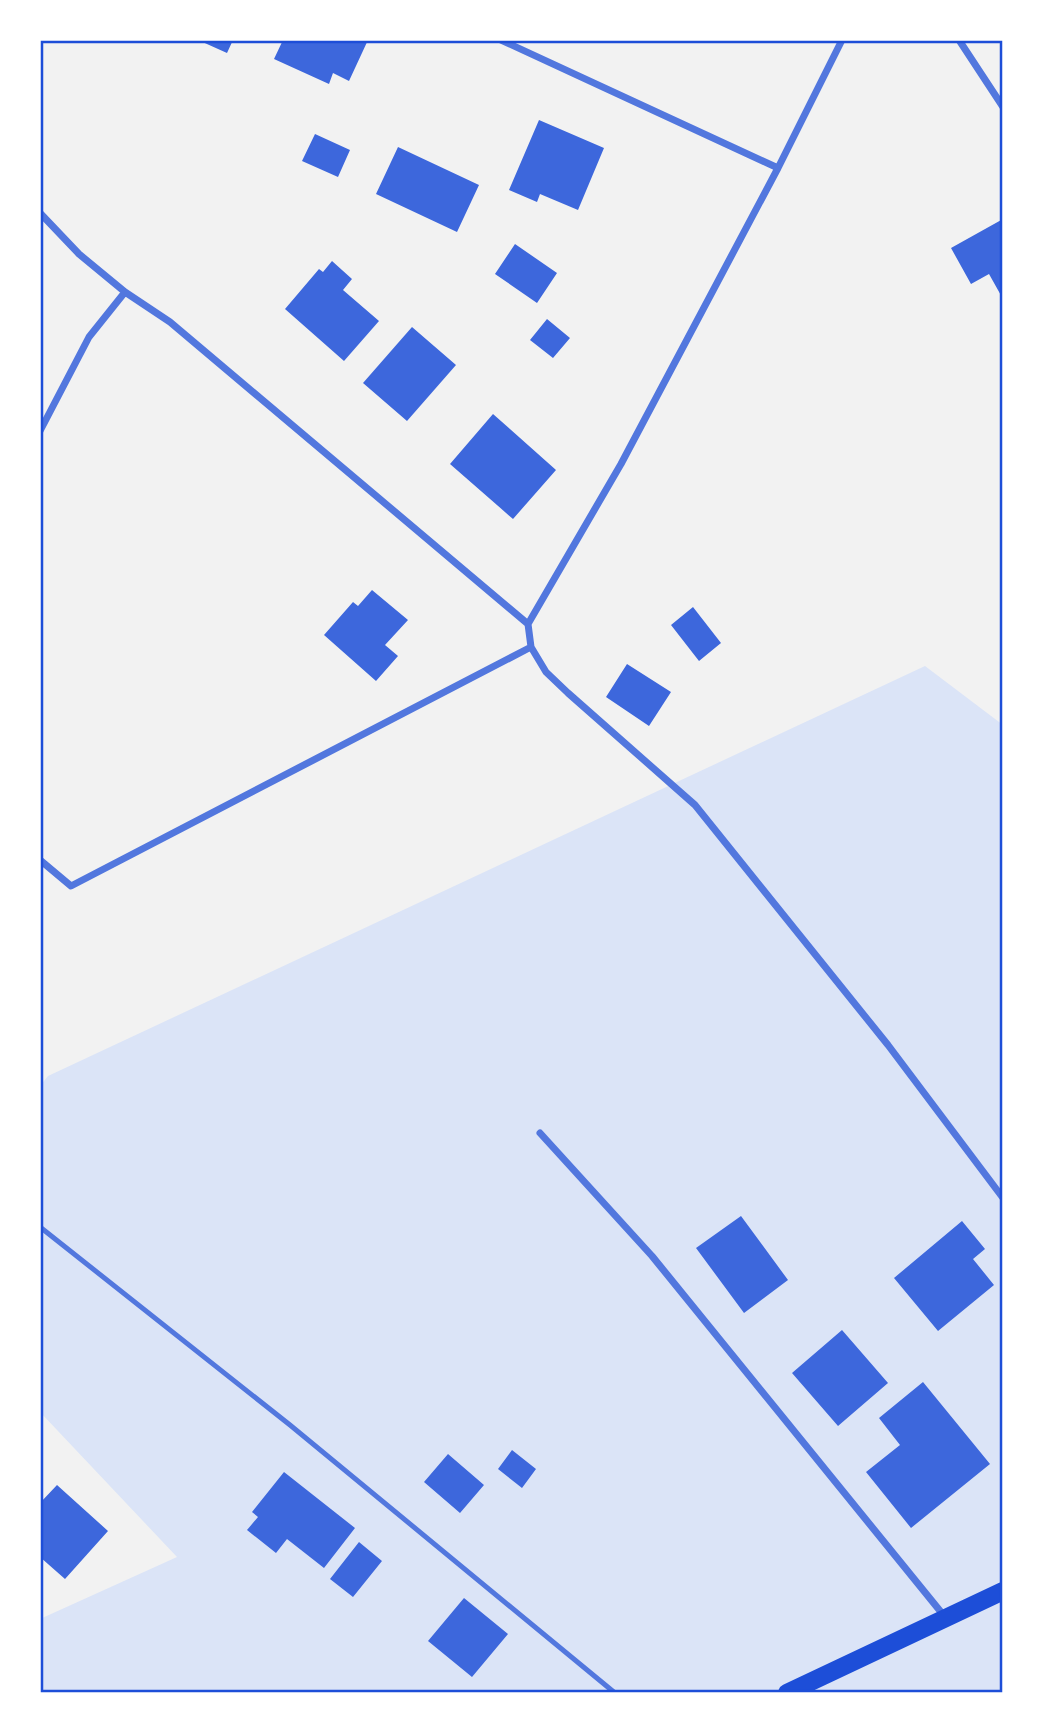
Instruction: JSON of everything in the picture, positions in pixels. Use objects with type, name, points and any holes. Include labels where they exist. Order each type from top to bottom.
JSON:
[{"type":"main road","points":[[787,1693],[1003,1591]]},
{"type":"street","points":[[501,40],[778,168]]},
{"type":"street","points":[[842,40],[778,168],[621,464],[528,624],[531,647],[546,672],[568,694],[695,804],[888,1045],[1003,1198]]},
{"type":"street","points":[[959,40],[1003,107]]},
{"type":"street","points":[[40,213],[79,254],[125,292],[170,322],[528,624]]},
{"type":"street","points":[[40,431],[89,337],[125,292]]},
{"type":"street","points":[[40,860],[71,886],[531,647]]},
{"type":"street","points":[[540,1133],[652,1256],[945,1617]]},
{"type":"lane","points":[[40,1227],[290,1425],[615,1693]]},
{"type":"shaded area","points":[[925,666],[1003,725],[1003,1693],[40,1693],[40,1619],[177,1557],[40,1412],[40,1086],[48,1076]]},
{"type":"building","points":[[198,40],[233,40],[227,53]]},
{"type":"building","points":[[283,40],[368,40],[349,81],[333,73],[329,84],[274,59]]},
{"type":"building","points":[[539,120],[604,148],[578,210],[540,194],[537,202],[509,190]]},
{"type":"building","points":[[315,134],[350,150],[338,177],[302,161]]},
{"type":"building","points":[[398,147],[479,185],[457,232],[376,194]]},
{"type":"building","points":[[1003,219],[1003,299],[989,274],[971,284],[951,248]]},
{"type":"building","points":[[515,244],[557,273],[537,303],[495,274]]},
{"type":"building","points":[[332,261],[352,279],[343,290],[379,321],[344,361],[285,309],[319,269],[323,272]]},
{"type":"building","points":[[547,319],[570,338],[553,358],[530,340]]},
{"type":"building","points":[[412,327],[456,365],[407,421],[363,383]]},
{"type":"building","points":[[493,414],[556,470],[513,519],[450,464]]},
{"type":"building","points":[[372,590],[408,620],[385,645],[398,656],[376,681],[324,635],[353,602],[358,606]]},
{"type":"building","points":[[693,607],[721,643],[699,661],[671,625]]},
{"type":"building","points":[[627,664],[671,692],[649,726],[606,697]]},
{"type":"building","points":[[741,1216],[788,1280],[744,1313],[696,1248]]},
{"type":"building","points":[[962,1221],[985,1249],[973,1259],[994,1285],[938,1331],[894,1278]]},
{"type":"building","points":[[842,1330],[888,1383],[838,1426],[792,1373]]},
{"type":"building","points":[[923,1382],[990,1464],[911,1528],[866,1472],[900,1445],[879,1418]]},
{"type":"building","points":[[512,1450],[536,1469],[522,1488],[498,1469]]},
{"type":"building","points":[[448,1454],[484,1485],[460,1513],[424,1482]]},
{"type":"building","points":[[284,1472],[355,1528],[324,1568],[287,1539],[276,1553],[247,1530],[258,1517],[252,1512]]},
{"type":"building","points":[[57,1485],[108,1531],[65,1579],[40,1557],[40,1503]]},
{"type":"building","points":[[359,1542],[382,1561],[353,1597],[330,1579]]},
{"type":"building","points":[[464,1598],[508,1634],[472,1677],[428,1641]]}]
